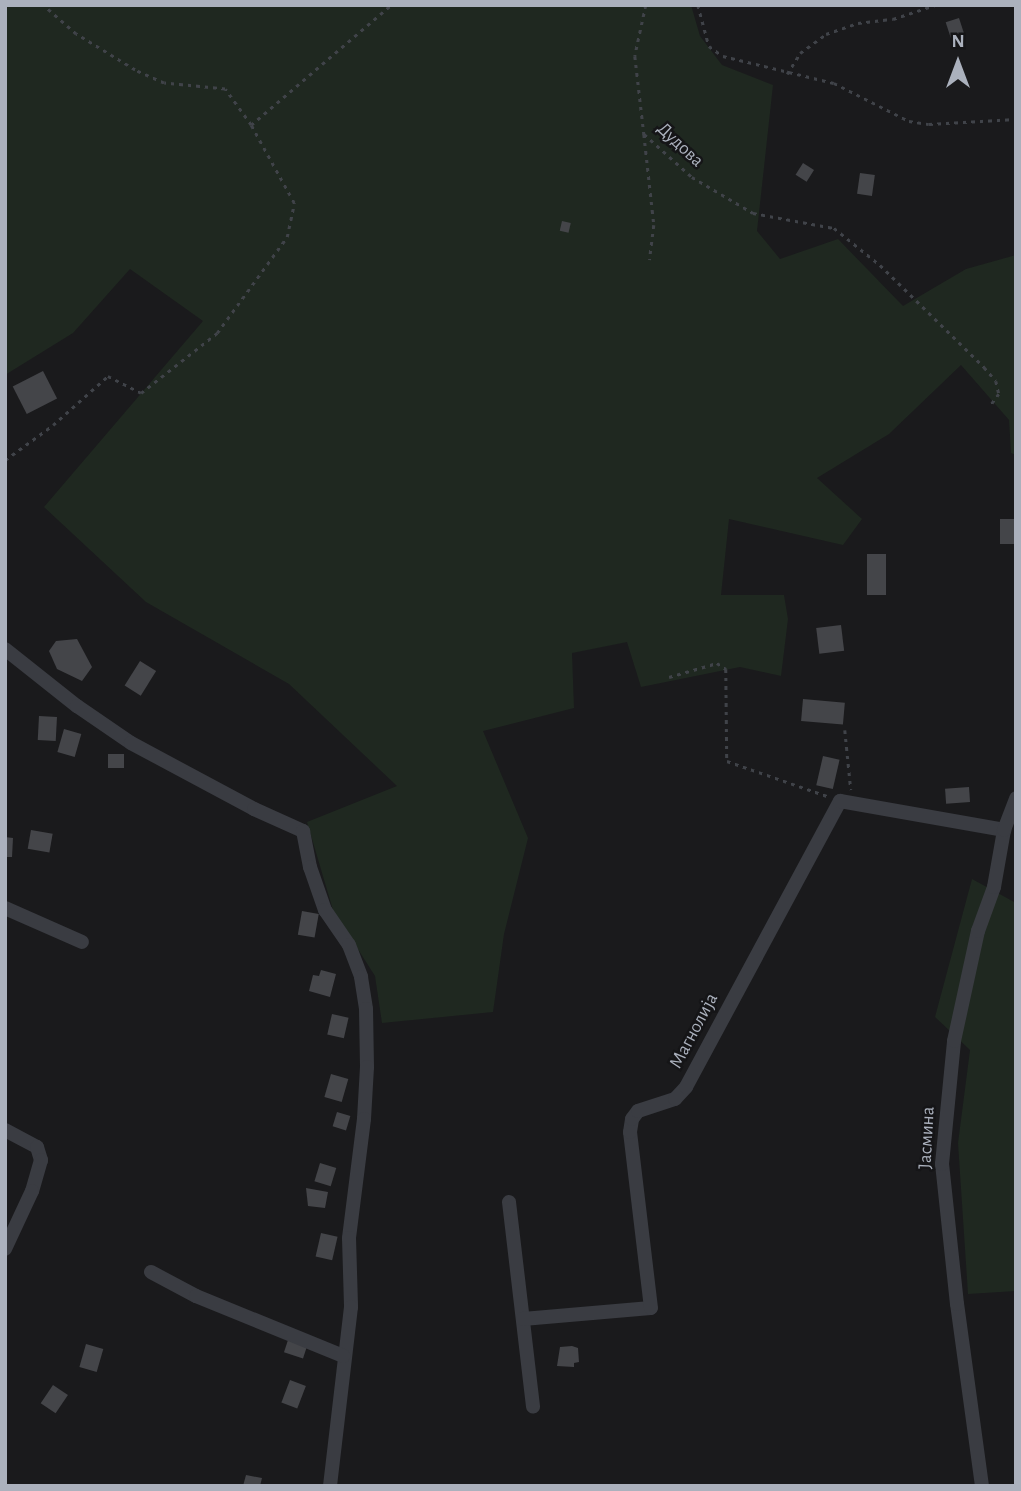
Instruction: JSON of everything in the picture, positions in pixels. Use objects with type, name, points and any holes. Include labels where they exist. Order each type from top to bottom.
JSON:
[{"type":"street","points":[[5,649],[77,706],[131,743],[242,803],[303,831],[310,867],[325,910],[349,945],[361,977],[366,1009],[365,1106],[349,1238],[351,1307],[343,1356],[330,1486]]},
{"type":"street","name":"Јасмина","points":[[982,1486],[957,1304],[942,1164],[954,1041],[978,931],[994,887],[1004,830],[1016,798]]},
{"type":"street","points":[[846,803],[1004,830]]},
{"type":"street","name":"Магнолија","points":[[523,1319],[651,1308],[630,1132],[632,1119],[638,1111],[675,1099],[687,1087],[846,803]]},
{"type":"street","points":[[5,908],[82,942]]},
{"type":"street","points":[[5,1130],[37,1147],[41,1160],[32,1191],[5,1249]]},
{"type":"street","points":[[509,1202],[533,1407]]},
{"type":"street","points":[[151,1272],[196,1296],[343,1356]]},
{"type":"path","points":[[5,460],[53,425],[108,376],[141,393],[217,332],[287,237],[294,203],[251,125],[225,89],[164,83],[135,70],[76,34],[43,5]]},
{"type":"path","points":[[251,125],[391,5]]},
{"type":"path","name":"Дудова","points":[[646,5],[635,56],[644,134],[692,177],[753,213],[834,228],[880,265],[984,367],[996,382],[999,394],[991,405]]},
{"type":"path","points":[[698,5],[709,46],[723,56],[787,74],[834,83],[909,121],[929,124],[1016,119]]},
{"type":"path","points":[[787,74],[800,53],[826,34],[858,23],[893,19],[935,5]]},
{"type":"path","points":[[644,134],[654,225],[650,260]]},
{"type":"path","points":[[669,677],[717,663],[726,669],[727,761],[846,803],[845,730]]},
{"type":"shaded area","points":[[5,5],[691,5],[700,36],[722,65],[773,85],[757,231],[780,259],[838,239],[903,306],[966,269],[1016,255],[1016,455],[1011,453],[1009,420],[961,365],[889,434],[817,478],[862,519],[843,545],[729,519],[721,595],[784,595],[788,619],[781,676],[740,667],[641,687],[627,642],[572,653],[574,708],[483,731],[528,838],[504,934],[493,1012],[382,1023],[375,976],[333,910],[307,822],[397,786],[289,684],[146,602],[44,507],[203,321],[130,269],[73,333],[5,375]]},
{"type":"shaded area","points":[[972,879],[1016,903],[1016,1291],[968,1294],[958,1143],[970,1050],[935,1017]]},
{"type":"building","points":[[959,18],[965,37],[952,41],[946,22]]},
{"type":"building","points":[[803,163],[814,170],[807,182],[796,175]]},
{"type":"building","points":[[860,173],[875,175],[872,196],[857,194]]},
{"type":"building","points":[[562,221],[571,223],[569,233],[560,231]]},
{"type":"building","points":[[43,371],[57,399],[27,414],[13,386]]},
{"type":"building","points":[[1000,519],[1016,519],[1016,544],[1000,544]]},
{"type":"building","points":[[867,554],[886,554],[886,595],[867,595]]},
{"type":"building","points":[[841,625],[844,651],[819,654],[816,628]]},
{"type":"building","points":[[77,639],[92,667],[82,681],[57,669],[49,651],[56,641]]},
{"type":"building","points":[[140,661],[156,671],[141,696],[125,686]]},
{"type":"building","points":[[803,699],[845,703],[843,725],[801,721]]},
{"type":"building","points":[[39,716],[57,717],[56,741],[38,740]]},
{"type":"building","points":[[64,729],[81,734],[75,757],[57,752]]},
{"type":"building","points":[[108,754],[124,754],[124,768],[108,768]]},
{"type":"building","points":[[823,756],[840,760],[833,789],[816,785]]},
{"type":"building","points":[[969,787],[970,802],[946,804],[945,789]]},
{"type":"building","points":[[31,830],[53,834],[49,853],[28,849]]},
{"type":"building","points":[[5,837],[13,838],[12,857],[5,857]]},
{"type":"building","points":[[302,911],[319,914],[315,938],[298,935]]},
{"type":"building","points":[[321,970],[336,974],[330,997],[309,991],[313,975],[319,976]]},
{"type":"building","points":[[332,1014],[349,1018],[344,1038],[327,1034]]},
{"type":"building","points":[[331,1074],[348,1079],[342,1102],[324,1097]]},
{"type":"building","points":[[337,1112],[350,1116],[346,1130],[333,1126]]},
{"type":"building","points":[[320,1163],[336,1168],[331,1186],[314,1181]]},
{"type":"building","points":[[306,1188],[328,1192],[325,1208],[308,1206]]},
{"type":"building","points":[[321,1233],[338,1237],[332,1260],[316,1256]]},
{"type":"building","points":[[288,1340],[307,1346],[303,1359],[284,1352]]},
{"type":"building","points":[[86,1344],[103,1349],[97,1372],[79,1367]]},
{"type":"building","points":[[560,1347],[578,1348],[579,1362],[574,1363],[574,1367],[557,1366]]},
{"type":"building","points":[[290,1380],[306,1386],[297,1408],[281,1402]]},
{"type":"building","points":[[53,1385],[68,1395],[56,1413],[41,1403]]},
{"type":"building","points":[[246,1475],[262,1478],[260,1486],[243,1486]]}]
